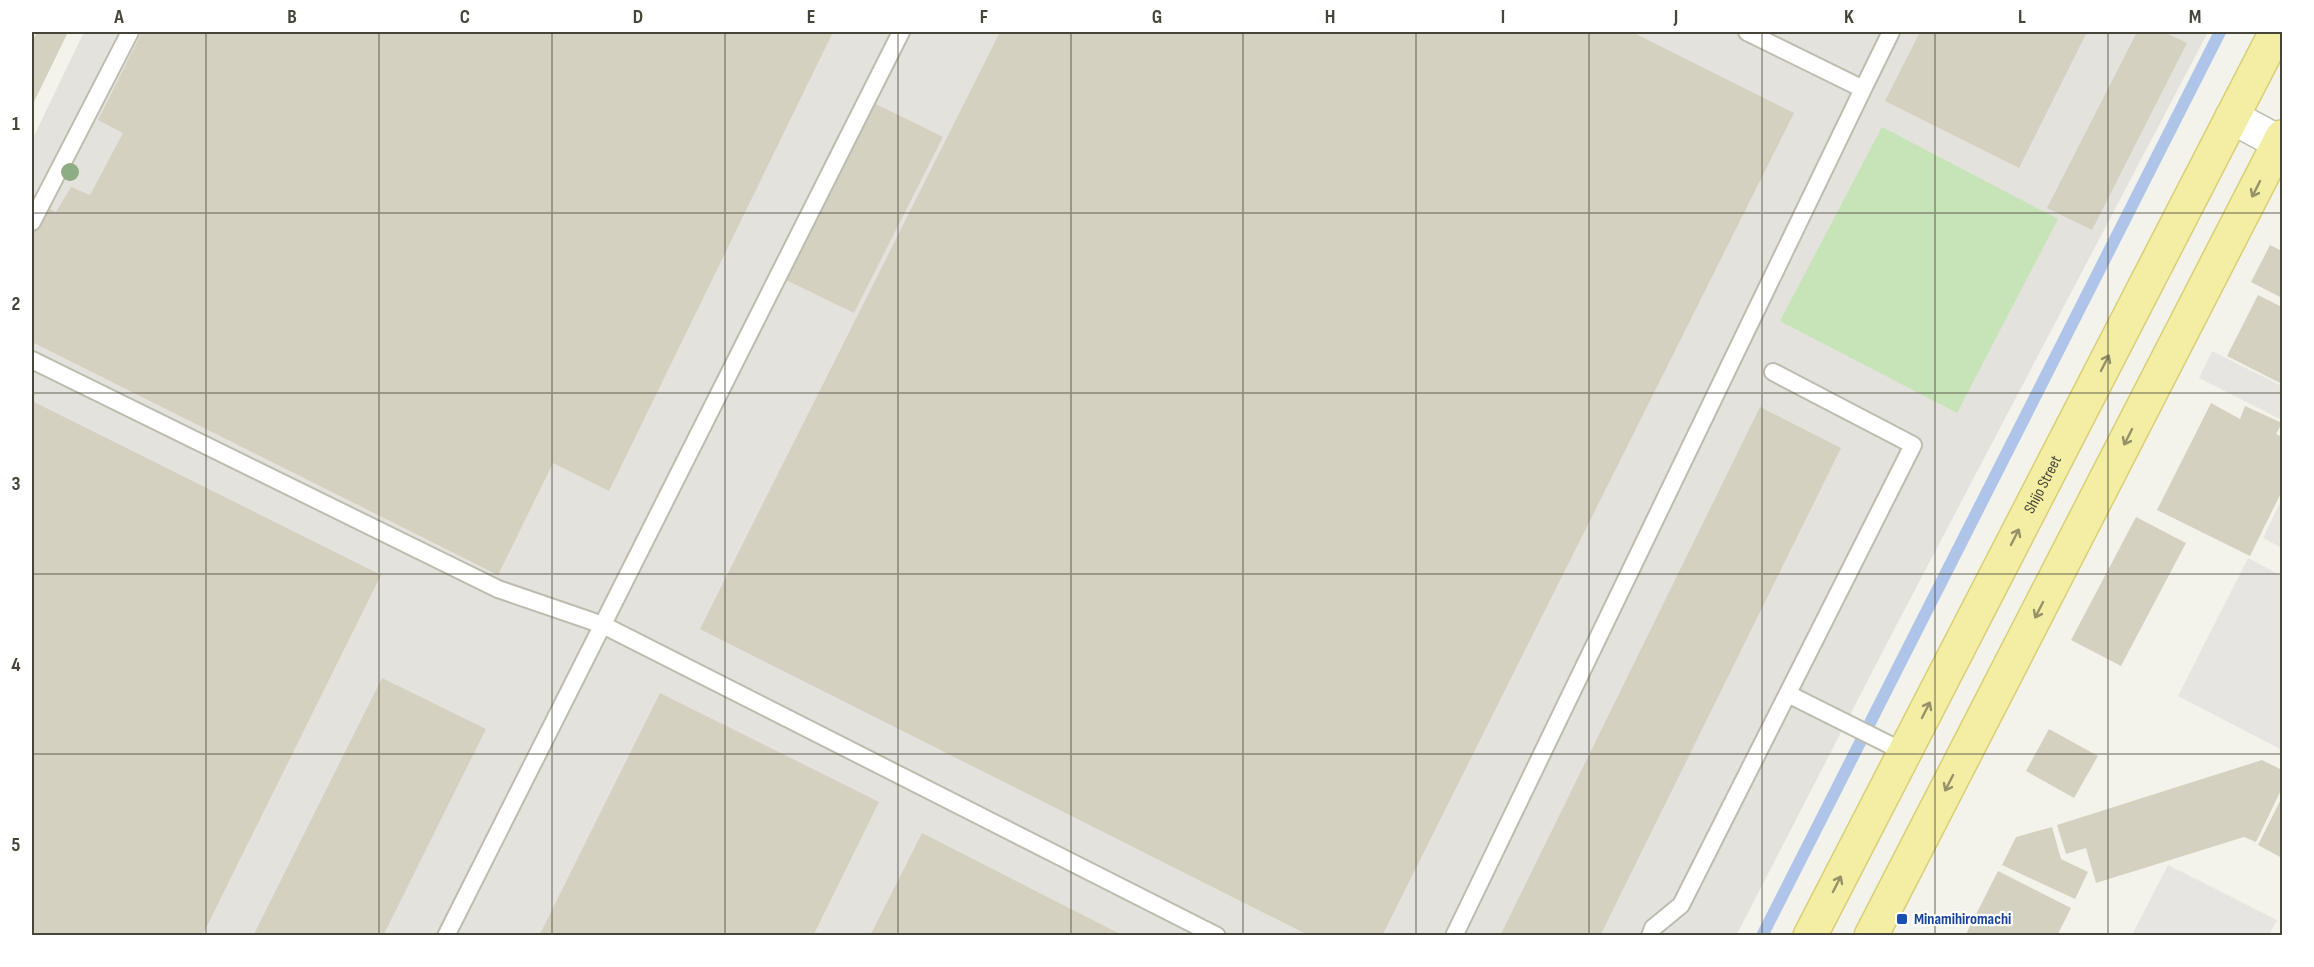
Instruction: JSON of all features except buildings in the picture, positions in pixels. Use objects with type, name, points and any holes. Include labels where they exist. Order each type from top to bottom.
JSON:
[{"type":"main road","name":"Shijo Street","points":[[1810,936],[2276,32]]},
{"type":"main road","points":[[1871,936],[2282,141]]},
{"type":"street","points":[[2232,117],[2282,141]]},
{"type":"lane","points":[[32,222],[130,32]]},
{"type":"lane","points":[[446,936],[901,32]]},
{"type":"lane","points":[[1747,32],[1863,89]]},
{"type":"lane","points":[[1454,936],[1891,32]]},
{"type":"lane","points":[[32,360],[498,589],[603,625],[1218,936]]},
{"type":"lane","points":[[1650,936],[1653,928],[1681,904],[1913,445],[1773,372]]},
{"type":"lane","points":[[1788,694],[1904,752]]},
{"type":"shaded area","points":[[84,32],[2208,32],[1736,936],[32,935],[32,140]]},
{"type":"shaded area","points":[[2212,351],[2282,386],[2282,420],[2199,378]]},
{"type":"shaded area","points":[[2282,499],[2282,548],[2263,538]]},
{"type":"shaded area","points":[[2248,558],[2282,576],[2282,750],[2178,696]]},
{"type":"shaded area","points":[[2168,865],[2277,920],[2269,935],[2132,935]]},
{"type":"green space","points":[[1882,127],[2058,219],[1957,413],[1780,321]]},
{"type":"waterway","points":[[1762,936],[2220,32]]},
{"type":"place","name":"Minamihiromachi","points":[[1902,919]]}]
